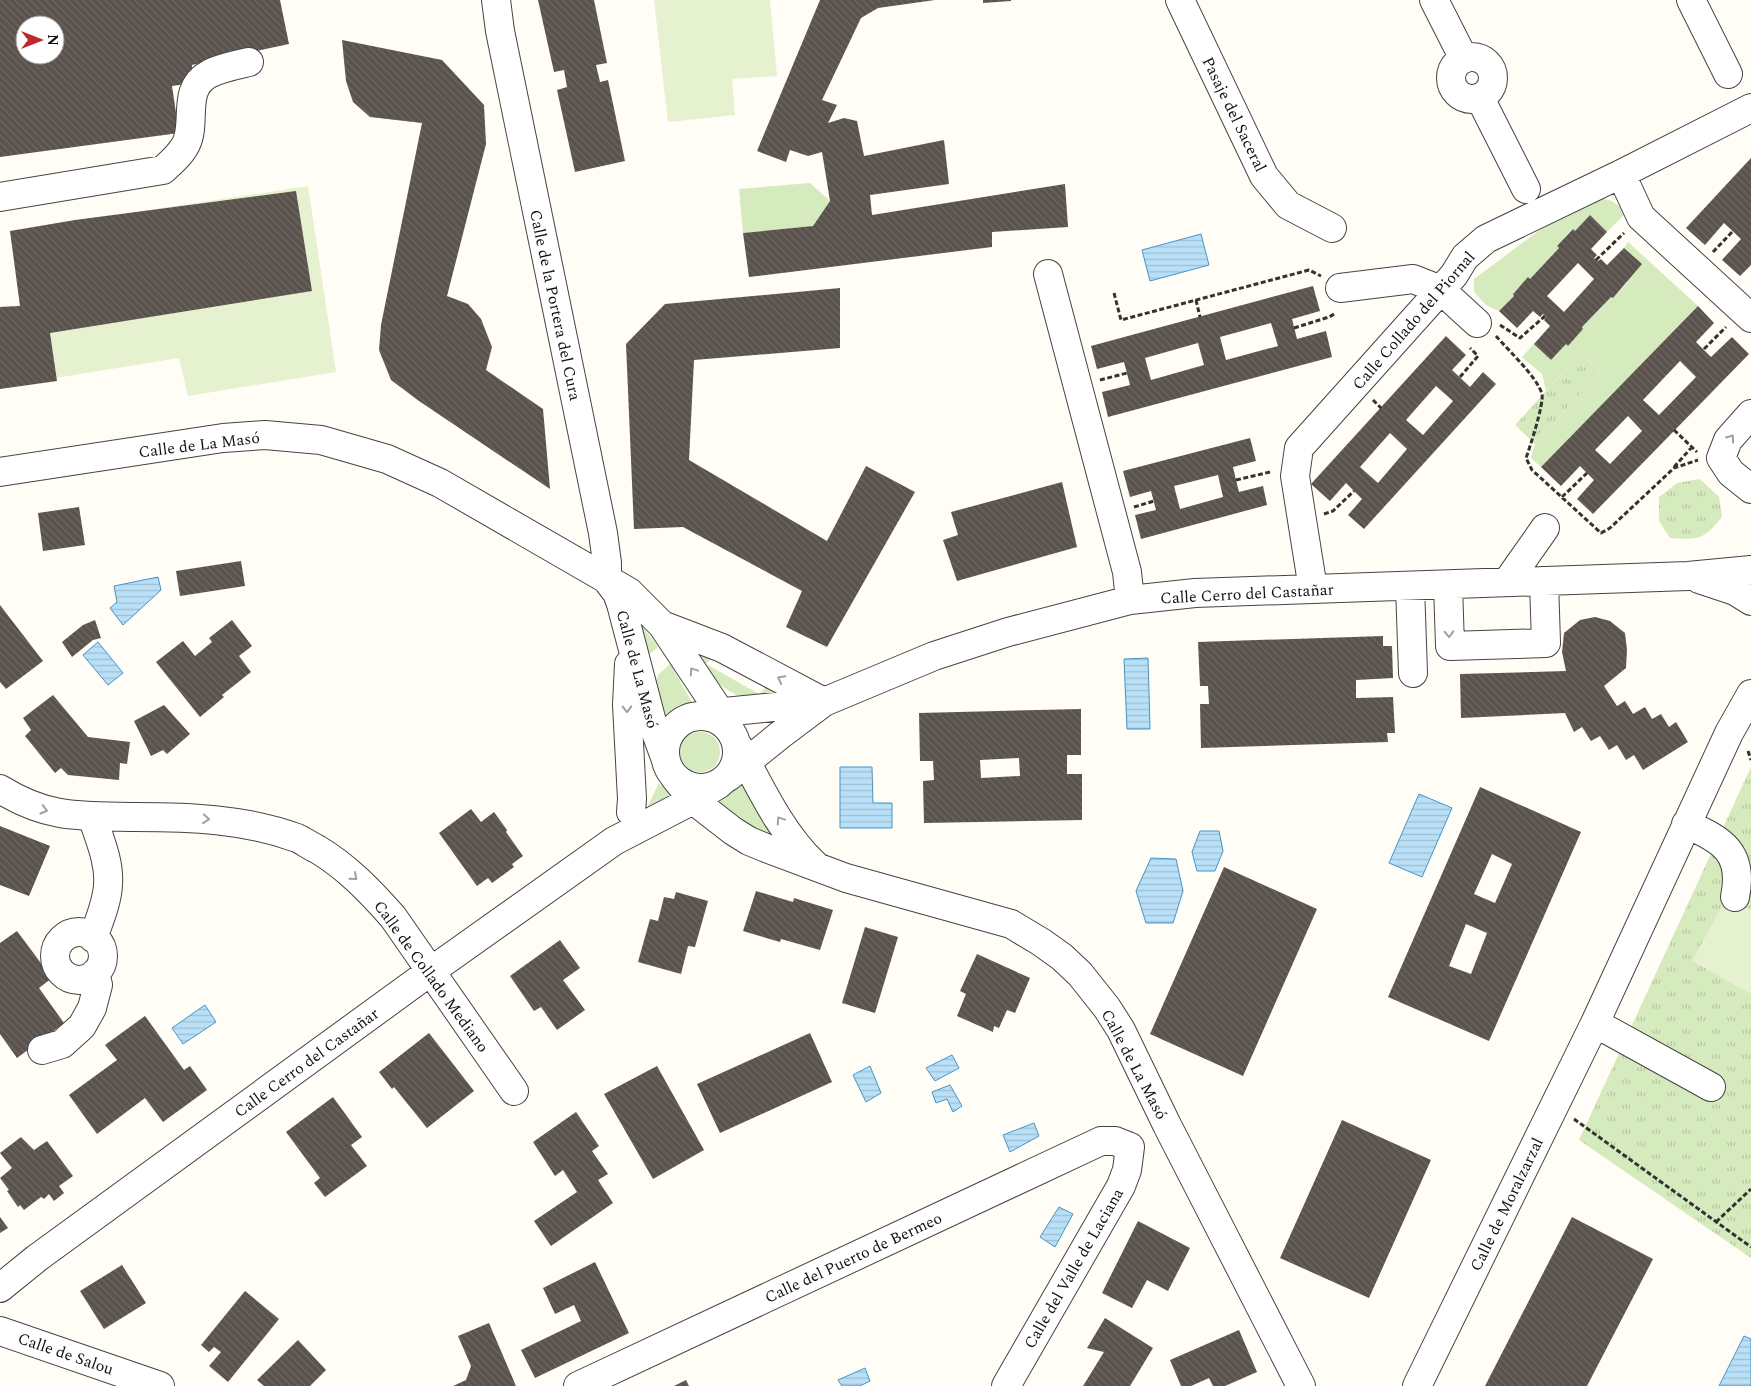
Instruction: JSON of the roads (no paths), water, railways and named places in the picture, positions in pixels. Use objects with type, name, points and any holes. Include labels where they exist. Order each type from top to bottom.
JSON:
[{"type":"street","name":"Calle de la Portera del Cura","points":[[486,0],[500,31]]},
{"type":"street","name":"Calle de la Portera del Cura","points":[[496,0],[500,31],[603,534],[607,563],[606,579]]},
{"type":"street","name":"Pasaje del Saceral","points":[[1180,0],[1264,176],[1288,204],[1332,228]]},
{"type":"street","points":[[1434,0],[1464,59],[1478,58],[1484,62],[1492,74],[1493,81],[1490,88],[1480,98],[1526,189]]},
{"type":"street","points":[[1691,0],[1728,74]]},
{"type":"street","points":[[0,197],[163,170],[174,161],[187,143],[192,124],[190,106],[195,88],[210,73],[249,62]]},
{"type":"street","name":"Calle Collado del Piornal","points":[[1313,589],[1295,476],[1299,448],[1441,290],[1454,275],[1465,257],[1486,239],[1621,174],[1751,108]]},
{"type":"street","points":[[1621,174],[1641,217],[1746,314]]},
{"type":"street","points":[[1048,274],[1127,572],[1130,600]]},
{"type":"street","points":[[1340,288],[1414,279],[1441,290],[1476,323]]},
{"type":"street","points":[[1751,414],[1728,440],[1721,458],[1731,473],[1751,489]]},
{"type":"street","name":"Calle de La Masó","points":[[0,472],[223,438],[265,435],[321,440],[387,459],[440,483],[629,592],[679,636],[725,746],[766,797],[795,842],[818,868]]},
{"type":"street","points":[[1507,582],[1545,528]]},
{"type":"street","name":"Calle Cerro del Castañar","points":[[0,1288],[37,1258],[628,827],[693,800],[725,746],[934,656],[1008,632],[1130,600],[1195,593],[1688,576],[1751,570]]},
{"type":"street","name":"Calle Cerro del Castañar","points":[[1688,576],[1736,591],[1751,600]]},
{"type":"street","name":"Calle de La Masó","points":[[606,579],[619,598],[643,688],[669,753],[693,800],[733,831],[766,848],[846,878],[1011,924],[1055,952],[1080,974],[1107,1008],[1121,1030],[1167,1126],[1301,1386]]},
{"type":"street","points":[[1448,585],[1450,646],[1546,643],[1544,581]]},
{"type":"street","points":[[1410,586],[1413,673]]},
{"type":"street","points":[[643,688],[645,678],[654,664],[679,636],[722,648],[824,702]]},
{"type":"street","points":[[628,827],[632,799],[627,704],[631,643]]},
{"type":"street","name":"Calle de Moralzarzal","points":[[1417,1386],[1595,1023],[1729,733],[1750,699]]},
{"type":"street","name":"Calle Cerro del Castañar","points":[[725,746],[780,735],[824,702]]},
{"type":"street","points":[[628,827],[649,767],[669,753],[688,718],[725,746],[708,788],[696,788],[685,785],[669,753]]},
{"type":"street","name":"Calle de La Masó","points":[[766,797],[764,769],[771,748],[780,735]]},
{"type":"street","name":"Calle de Collado Mediano","points":[[0,790],[30,806],[47,811],[92,816],[177,817],[220,820],[256,827],[298,839],[335,860],[372,892],[393,918],[514,1091]]},
{"type":"street","points":[[92,816],[107,867],[108,885],[93,938]]},
{"type":"street","points":[[628,827],[680,824],[733,831]]},
{"type":"street","points":[[1686,824],[1712,835],[1728,850],[1738,870],[1736,897]]},
{"type":"street","points":[[79,932],[93,938],[102,951],[100,967],[95,973],[88,978],[80,980],[65,976],[60,971],[55,957],[56,949],[65,937],[79,932]]},
{"type":"street","points":[[42,1050],[62,1044],[82,1026],[92,1008],[98,985],[95,973]]},
{"type":"street","points":[[1595,1023],[1711,1086]]},
{"type":"street","points":[[1130,1147],[1167,1126]]},
{"type":"street","name":"Calle del Puerto de Bermeo","points":[[578,1386],[1101,1141],[1115,1141],[1130,1147]]},
{"type":"street","name":"Calle del Valle de Laciana","points":[[1006,1386],[1121,1186],[1127,1170],[1130,1147]]},
{"type":"street","name":"Calle de Salou","points":[[0,1330],[160,1386]]},
{"type":"water","points":[[1201,234],[1209,265],[1150,281],[1142,250]]},
{"type":"water","points":[[158,577],[161,590],[123,625],[110,608],[117,602],[114,586]]},
{"type":"water","points":[[98,642],[123,673],[108,685],[83,655]]},
{"type":"water","points":[[1148,658],[1150,729],[1127,729],[1124,659]]},
{"type":"water","points":[[840,767],[872,767],[873,803],[892,803],[892,828],[840,828]]},
{"type":"water","points":[[1419,794],[1452,808],[1422,877],[1389,863]]},
{"type":"water","points":[[1200,831],[1219,831],[1223,851],[1215,871],[1197,871],[1192,852]]},
{"type":"water","points":[[1151,858],[1176,859],[1183,891],[1173,923],[1146,923],[1136,891]]},
{"type":"water","points":[[205,1005],[216,1022],[183,1044],[172,1028]]},
{"type":"water","points":[[952,1055],[959,1068],[935,1081],[926,1068]]},
{"type":"water","points":[[870,1066],[881,1093],[866,1102],[853,1075]]},
{"type":"water","points":[[950,1085],[962,1106],[953,1112],[947,1099],[936,1103],[932,1092]]},
{"type":"water","points":[[1034,1123],[1039,1136],[1010,1152],[1003,1135]]},
{"type":"water","points":[[1059,1207],[1073,1214],[1055,1247],[1040,1237]]},
{"type":"water","points":[[1744,1336],[1751,1339],[1751,1386],[1719,1386]]},
{"type":"water","points":[[865,1368],[870,1381],[860,1386],[842,1386],[838,1380]]}]
